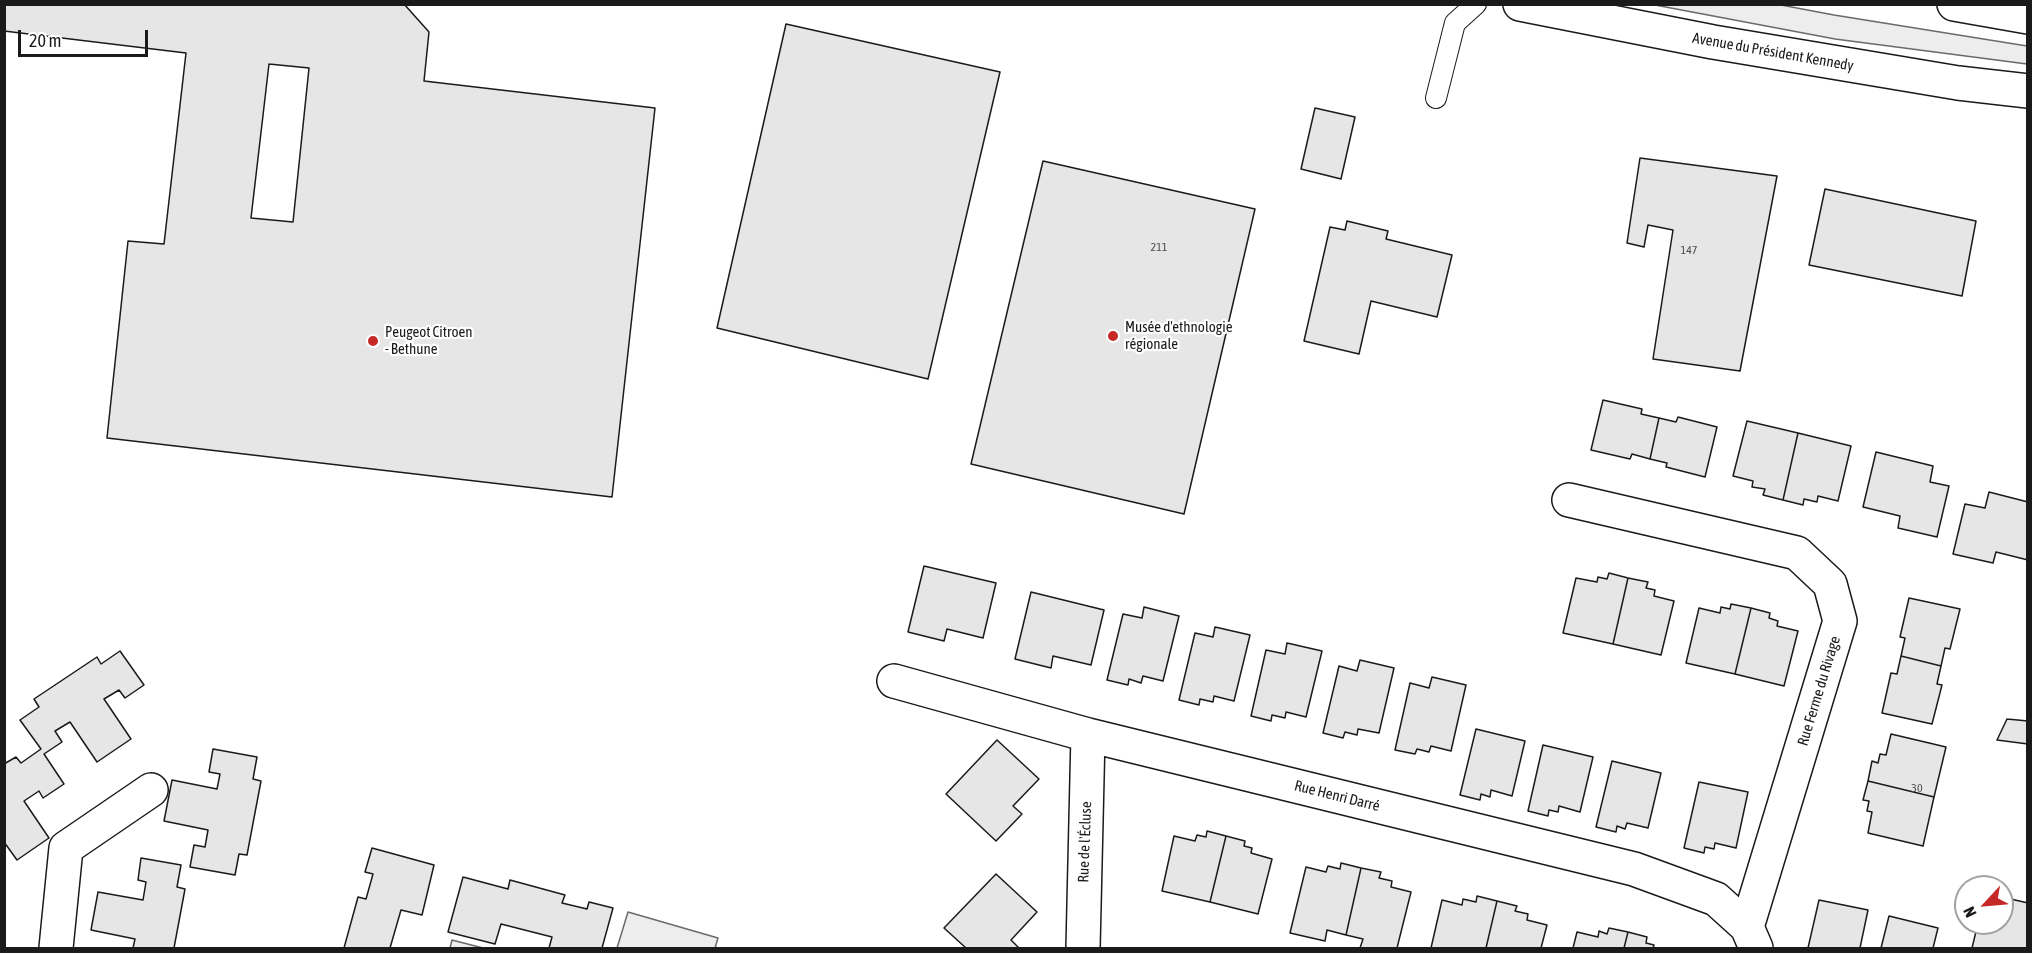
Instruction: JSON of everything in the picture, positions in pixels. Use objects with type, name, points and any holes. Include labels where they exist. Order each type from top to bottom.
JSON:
[{"type":"street","name":"Avenue du Président Kennedy","points":[[1520,4],[1713,42],[1958,83],[2028,91]]},
{"type":"street","points":[[1954,4],[2028,17]]},
{"type":"street","name":"Rue Ferme du Rivage","points":[[1569,500],[1797,553],[1830,584],[1840,621],[1752,938]]},
{"type":"street","name":"Rue Henri Darré","points":[[894,681],[1088,735],[1634,869],[1716,899],[1752,938]]},
{"type":"street","name":"Rue de l'Écluse","points":[[1083,948],[1088,735]]},
{"type":"street","points":[[56,948],[66,848],[151,790]]},
{"type":"lane","points":[[1436,98],[1455,23],[1476,4]]},
{"type":"shaded area","points":[[1655,5],[1781,5],[2027,46],[2027,64],[1835,39]]},
{"type":"shaded area","points":[[628,912],[718,938],[715,948],[617,948]]},
{"type":"shaded area","points":[[452,940],[483,948],[450,948]]},
{"type":"building","name":"Peugeot Citroen - Bethune","points":[[4,4],[404,4],[429,32],[424,81],[655,108],[612,497],[107,438],[128,241],[164,244],[186,53],[4,31]],"holes":[[[269,64],[309,68],[293,222],[251,218]]]},
{"type":"building","points":[[786,24],[1000,72],[928,379],[717,328]]},
{"type":"building","points":[[1315,108],[1355,117],[1341,179],[1301,169]]},
{"type":"building","points":[[1640,158],[1777,176],[1740,371],[1653,359],[1673,230],[1648,225],[1644,247],[1627,243]]},
{"type":"building","name":"Musée d'ethnologie régionale","points":[[1043,161],[1255,209],[1184,514],[971,464]]},
{"type":"building","points":[[1825,189],[1976,221],[1962,296],[1809,265]]},
{"type":"building","points":[[1347,221],[1388,231],[1386,239],[1452,255],[1437,317],[1371,301],[1359,354],[1304,341],[1330,227],[1345,230]]},
{"type":"building","points":[[1603,400],[1642,409],[1641,414],[1659,418],[1650,459],[1632,454],[1630,459],[1591,450]]},
{"type":"building","points":[[1678,417],[1717,427],[1705,477],[1666,467],[1667,463],[1650,459],[1659,418],[1676,422]]},
{"type":"building","points":[[1747,421],[1798,433],[1783,500],[1763,495],[1765,489],[1752,487],[1753,481],[1733,476]]},
{"type":"building","points":[[1798,433],[1851,446],[1838,501],[1818,496],[1817,502],[1804,499],[1803,505],[1783,500]]},
{"type":"building","points":[[1876,452],[1933,466],[1930,482],[1949,486],[1937,537],[1898,528],[1900,516],[1863,507]]},
{"type":"building","points":[[1989,492],[2028,502],[2028,560],[1996,552],[1993,563],[1953,554],[1965,504],[1985,508]]},
{"type":"building","points":[[924,566],[996,583],[983,638],[947,629],[944,641],[908,632]]},
{"type":"building","points":[[1609,573],[1628,578],[1613,644],[1563,633],[1576,578],[1597,582],[1598,577],[1607,579]]},
{"type":"building","points":[[1628,578],[1648,582],[1646,588],[1655,590],[1654,596],[1674,601],[1661,655],[1613,644]]},
{"type":"building","points":[[1031,592],[1104,610],[1091,665],[1053,656],[1051,668],[1015,659]]},
{"type":"building","points":[[1909,598],[1960,609],[1950,649],[1945,648],[1941,666],[1901,656],[1905,638],[1900,637]]},
{"type":"building","points":[[1731,604],[1751,608],[1735,674],[1686,663],[1699,608],[1720,613],[1721,607],[1730,609]]},
{"type":"building","points":[[1144,607],[1179,616],[1163,681],[1143,676],[1141,683],[1129,679],[1128,685],[1107,680],[1123,614],[1142,618]]},
{"type":"building","points":[[1751,608],[1770,613],[1769,618],[1778,621],[1777,626],[1798,631],[1784,686],[1735,674]]},
{"type":"building","points":[[1215,627],[1250,635],[1234,701],[1214,696],[1213,702],[1200,699],[1199,705],[1179,700],[1195,633],[1213,637]]},
{"type":"building","points":[[1287,643],[1322,651],[1306,717],[1286,712],[1285,718],[1272,715],[1271,721],[1251,716],[1266,650],[1285,654]]},
{"type":"building","points":[[120,651],[144,685],[125,698],[119,690],[104,699],[131,739],[97,762],[70,722],[55,731],[62,742],[44,754],[64,784],[43,798],[39,791],[24,801],[49,838],[17,860],[4,842],[4,764],[16,757],[21,763],[41,749],[20,720],[39,707],[34,699],[97,657],[101,664]]},
{"type":"building","points":[[1901,656],[1941,666],[1937,684],[1942,685],[1932,724],[1882,713],[1891,673],[1897,674]]},
{"type":"building","points":[[1360,660],[1394,668],[1379,733],[1358,729],[1357,735],[1345,732],[1343,738],[1323,733],[1339,666],[1357,671]]},
{"type":"building","points":[[1432,677],[1466,685],[1451,751],[1431,746],[1429,752],[1417,749],[1415,754],[1395,750],[1410,683],[1429,688]]},
{"type":"building","points":[[2007,719],[2028,721],[2028,744],[1997,740]]},
{"type":"building","points":[[1476,729],[1525,741],[1512,796],[1491,790],[1490,797],[1481,794],[1480,800],[1460,795]]},
{"type":"building","points":[[1891,734],[1946,747],[1934,797],[1868,781],[1872,761],[1878,763],[1880,754],[1886,755]]},
{"type":"building","points":[[997,740],[1039,779],[1013,806],[1022,814],[996,841],[946,794]]},
{"type":"building","points":[[1543,745],[1593,757],[1580,812],[1559,806],[1558,812],[1549,810],[1548,816],[1528,811]]},
{"type":"building","points":[[213,749],[257,757],[253,779],[261,781],[247,855],[239,854],[235,875],[190,867],[194,845],[205,847],[208,830],[164,821],[172,780],[217,789],[220,774],[209,772]]},
{"type":"building","points":[[1612,761],[1661,773],[1648,828],[1627,823],[1625,829],[1617,826],[1616,832],[1596,827]]},
{"type":"building","points":[[1868,781],[1934,797],[1923,846],[1868,833],[1872,812],[1867,811],[1869,801],[1863,800]]},
{"type":"building","points":[[1699,782],[1748,792],[1736,848],[1715,843],[1714,849],[1705,847],[1704,853],[1684,848]]},
{"type":"building","points":[[1207,831],[1226,836],[1210,902],[1162,891],[1174,836],[1195,841],[1197,835],[1206,837]]},
{"type":"building","points":[[1226,836],[1245,841],[1244,846],[1252,848],[1251,853],[1272,859],[1258,914],[1210,902]]},
{"type":"building","points":[[372,848],[434,865],[422,915],[401,910],[390,948],[344,948],[358,897],[366,899],[373,874],[365,872]]},
{"type":"building","points":[[141,858],[181,865],[177,887],[185,889],[174,948],[133,948],[135,939],[91,930],[98,892],[143,900],[146,882],[138,880]]},
{"type":"building","points":[[1341,863],[1361,868],[1346,935],[1327,930],[1325,941],[1290,933],[1306,867],[1326,872],[1328,866],[1340,869]]},
{"type":"building","points":[[1361,868],[1381,872],[1379,878],[1392,881],[1391,887],[1411,892],[1397,948],[1360,948],[1363,939],[1346,935]]},
{"type":"building","points":[[996,874],[1037,912],[1011,940],[1019,948],[966,948],[944,928]]},
{"type":"building","points":[[463,877],[508,889],[510,880],[565,895],[562,903],[587,909],[589,902],[613,908],[602,948],[549,948],[552,937],[501,924],[495,944],[448,932]]},
{"type":"building","points":[[1477,896],[1497,901],[1486,948],[1431,948],[1442,900],[1462,905],[1463,899],[1476,902]]},
{"type":"building","points":[[1819,900],[1868,910],[1860,948],[1808,948]]},
{"type":"building","points":[[2014,900],[2028,903],[2028,948],[1972,948],[1975,935],[2014,935]]},
{"type":"building","points":[[1497,901],[1517,906],[1515,911],[1528,914],[1527,920],[1547,925],[1541,948],[1486,948]]},
{"type":"building","points":[[1889,916],[1938,928],[1933,948],[1881,948]]},
{"type":"building","points":[[1609,928],[1628,932],[1624,948],[1573,948],[1577,932],[1598,937],[1599,931],[1607,934]]},
{"type":"building","points":[[1628,932],[1647,937],[1646,943],[1654,945],[1653,948],[1624,948]]},
{"type":"place","name":"Musée d'ethnologie régionale","points":[[1113,336]]},
{"type":"place","name":"Peugeot Citroen - Bethune","points":[[373,341]]}]
